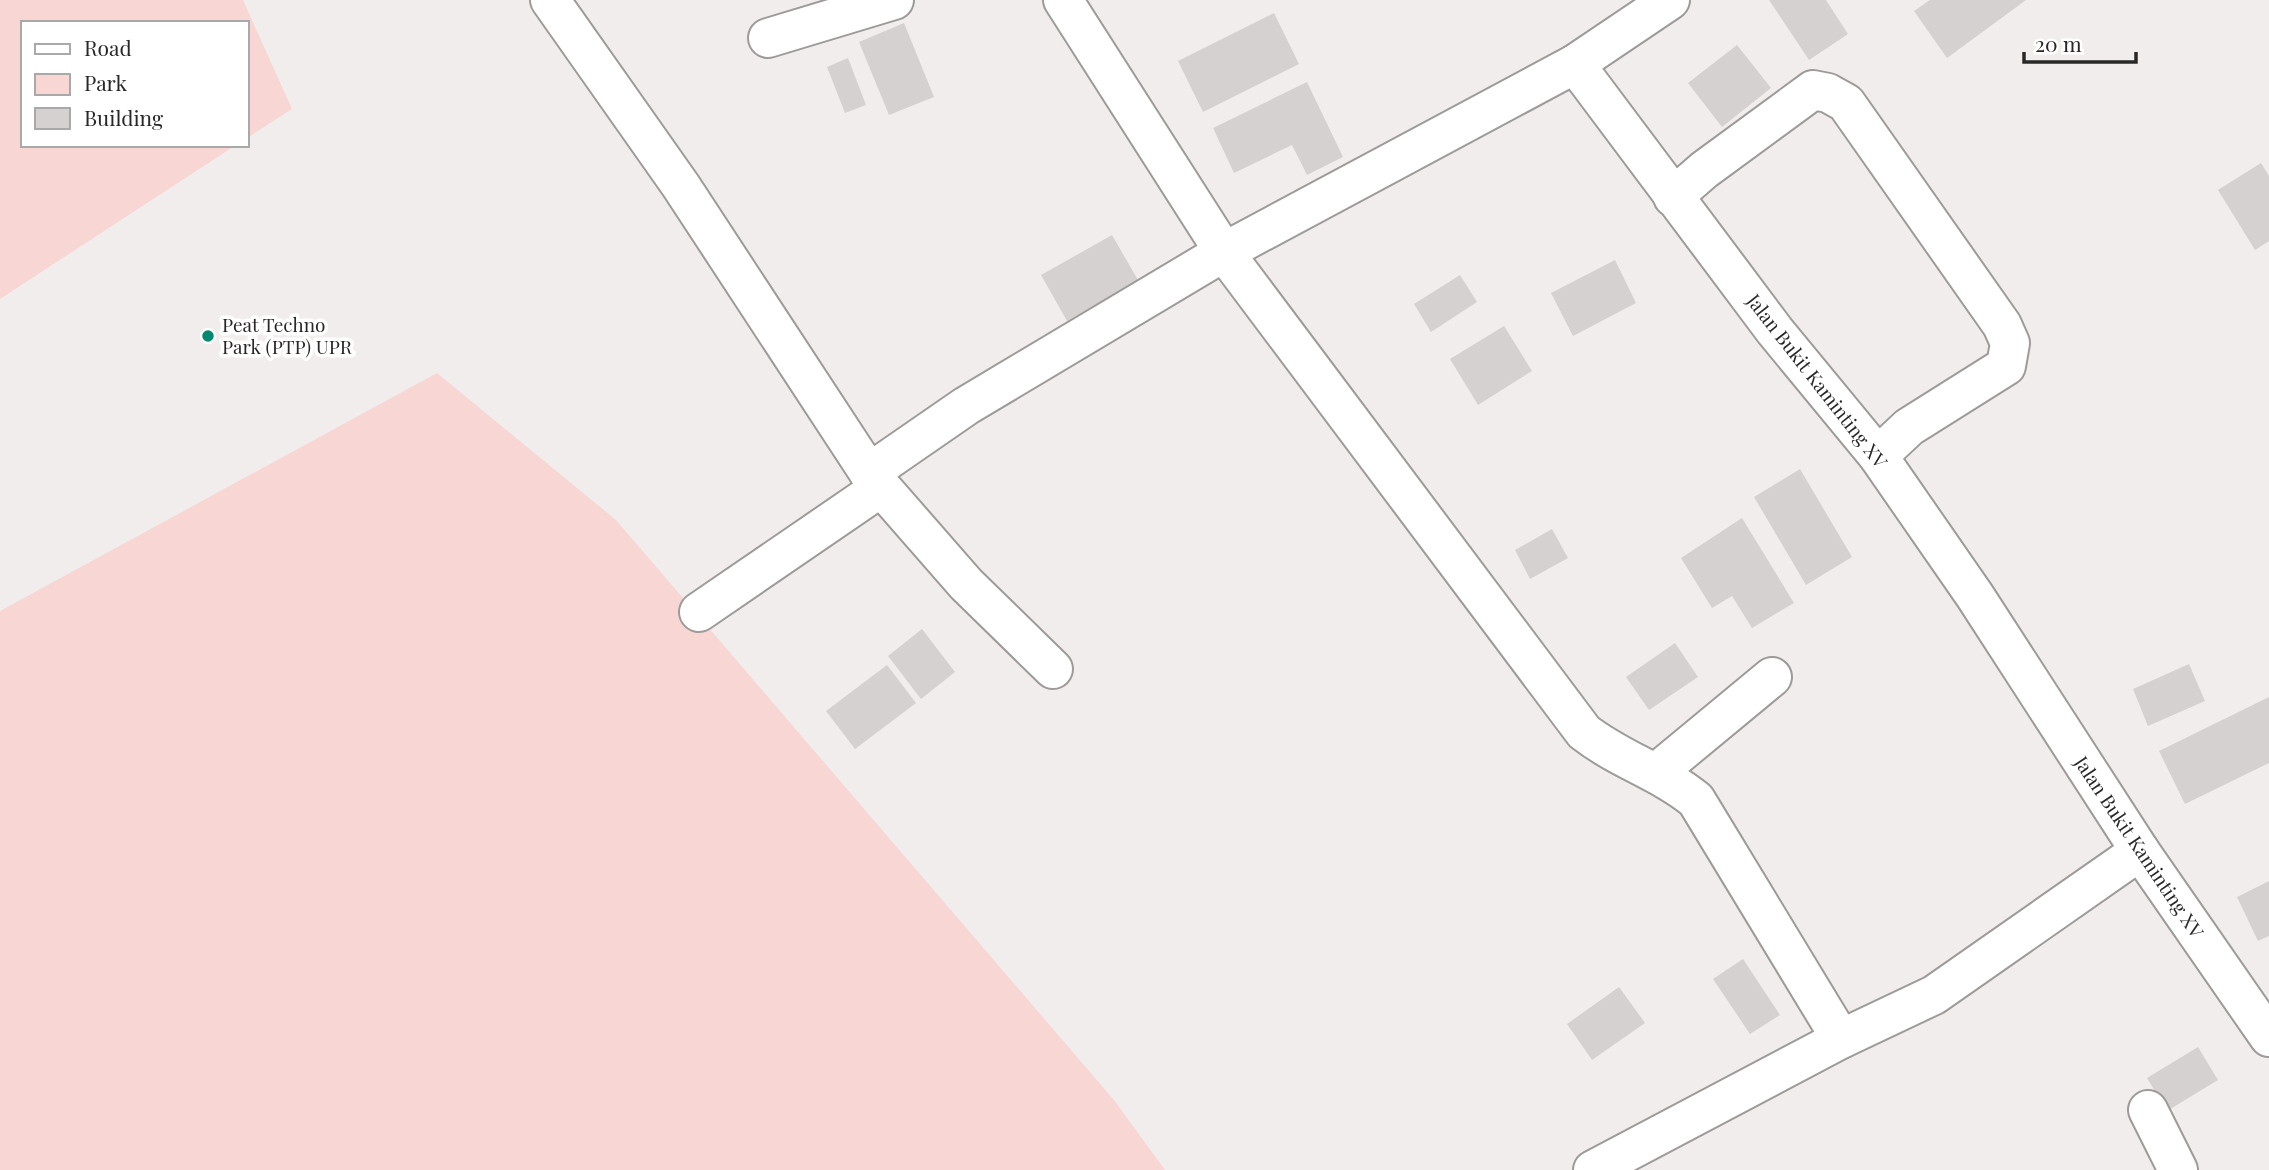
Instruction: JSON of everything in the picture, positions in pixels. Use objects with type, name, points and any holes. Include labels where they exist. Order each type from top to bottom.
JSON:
[{"type":"street","points":[[550,0],[681,186],[875,480],[966,584],[1053,669]]},
{"type":"street","points":[[768,37],[894,0]]},
{"type":"street","points":[[1063,0],[1224,252],[1584,732],[1609,752],[1673,781],[1696,800],[1841,1039]]},
{"type":"street","points":[[699,612],[875,480],[966,406],[1224,252],[1574,64],[1670,0]]},
{"type":"street","name":"Jalan Bukit Kaminting XV","points":[[1574,64],[1673,197],[1878,456],[1975,596],[2140,851],[2269,1037]]},
{"type":"street","points":[[1673,197],[1704,170],[1812,90],[1828,93],[1846,103],[2002,325],[2010,344],[2006,366],[1909,427],[1878,456]]},
{"type":"street","points":[[1656,773],[1772,677]]},
{"type":"street","points":[[1593,1170],[1841,1039],[1934,995],[2140,851]]},
{"type":"street","points":[[2148,1110],[2178,1170]]},
{"type":"green space","points":[[0,0],[243,0],[292,109],[248,137],[248,21],[21,21],[21,147],[233,147],[0,299]]},
{"type":"green space","points":[[437,373],[616,520],[1114,1100],[1165,1170],[0,1170],[0,611]]},
{"type":"building","points":[[1769,0],[1826,0],[1848,34],[1809,60]]},
{"type":"building","points":[[1930,0],[2026,0],[1947,58],[1914,11]]},
{"type":"building","points":[[1274,13],[1299,64],[1203,112],[1178,61]]},
{"type":"building","points":[[904,23],[934,97],[889,115],[859,42]]},
{"type":"building","points":[[1737,45],[1771,88],[1722,127],[1688,83]]},
{"type":"building","points":[[848,58],[866,105],[845,113],[827,67]]},
{"type":"building","points":[[1307,82],[1343,157],[1307,175],[1292,145],[1234,173],[1213,128]]},
{"type":"building","points":[[2261,163],[2269,176],[2269,241],[2255,250],[2218,190]]},
{"type":"building","points":[[1112,235],[1138,280],[1067,321],[1041,275]]},
{"type":"building","points":[[1615,260],[1636,303],[1573,336],[1551,293]]},
{"type":"building","points":[[1460,275],[1477,302],[1431,332],[1414,304]]},
{"type":"building","points":[[1504,326],[1532,371],[1478,405],[1450,359]]},
{"type":"building","points":[[1800,469],[1852,557],[1806,585],[1754,497]]},
{"type":"building","points":[[1742,518],[1794,603],[1752,628],[1732,596],[1712,608],[1681,558]]},
{"type":"building","points":[[1552,529],[1568,558],[1530,579],[1515,550]]},
{"type":"building","points":[[922,629],[955,672],[921,699],[888,656]]},
{"type":"building","points":[[1675,643],[1698,677],[1649,710],[1626,677]]},
{"type":"building","points":[[2189,664],[2205,701],[2148,726],[2133,689]]},
{"type":"building","points":[[887,665],[916,703],[855,749],[826,711]]},
{"type":"building","points":[[2269,697],[2269,763],[2185,804],[2159,751]]},
{"type":"building","points":[[2269,881],[2269,936],[2258,941],[2237,897]]},
{"type":"building","points":[[1743,959],[1780,1015],[1750,1034],[1713,979]]},
{"type":"building","points":[[1619,987],[1645,1023],[1592,1060],[1567,1024]]},
{"type":"building","points":[[2198,1047],[2218,1080],[2167,1111],[2147,1078]]},
{"type":"place","name":"Peat Techno Park (PTP) UPR","points":[[208,336]]}]
